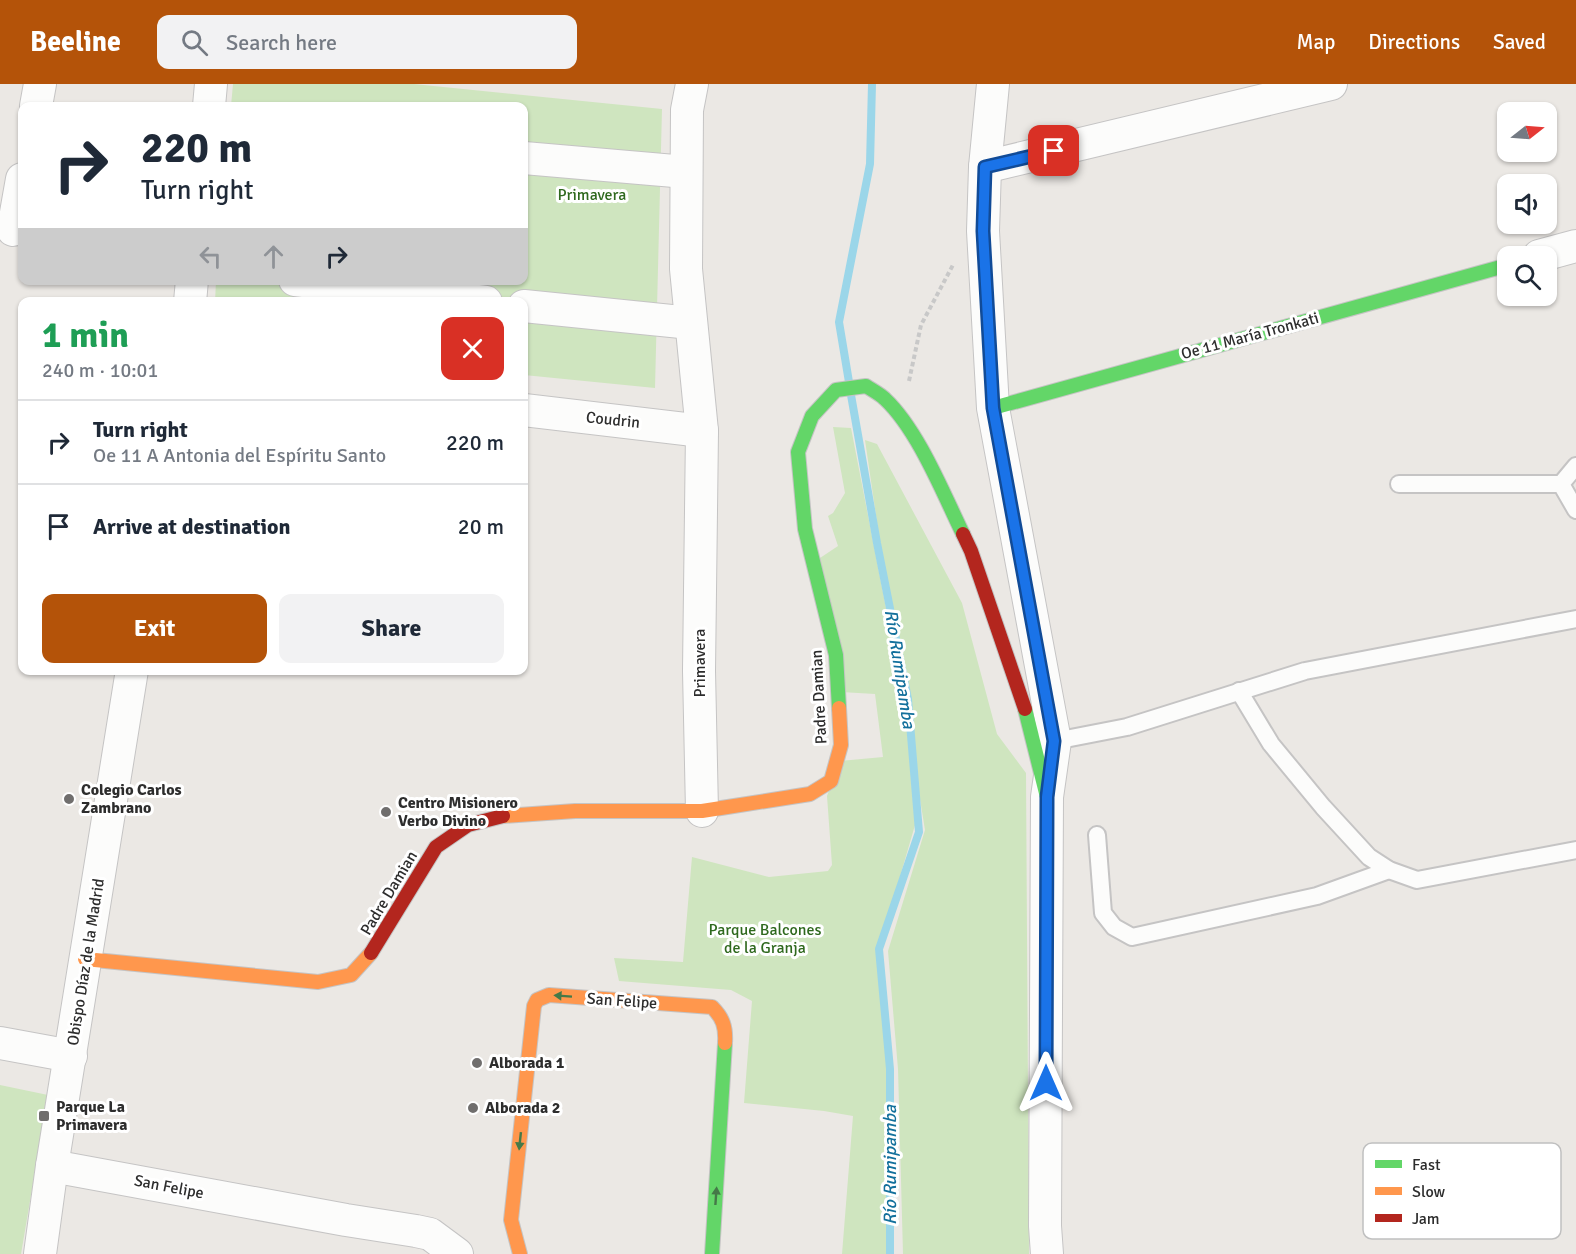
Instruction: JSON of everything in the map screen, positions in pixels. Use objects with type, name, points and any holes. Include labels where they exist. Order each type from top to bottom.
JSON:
[{"type":"street","points":[[37,102],[40,84]]},
{"type":"street","points":[[209,102],[211,84]]},
{"type":"street","name":"Primavera","points":[[692,84],[687,110],[686,269],[702,430],[699,671],[702,811]]},
{"type":"street","points":[[993,84],[985,167],[983,231],[993,408],[1054,741],[1047,797],[1045,1226],[1047,1254]]},
{"type":"street","points":[[985,167],[1331,84]]},
{"type":"street","points":[[528,158],[686,172]]},
{"type":"street","points":[[12,233],[18,201]]},
{"type":"street","points":[[1557,251],[1576,246]]},
{"type":"street","name":"Oe 11 María Tronkati","points":[[993,408],[1497,268]]},
{"type":"street","points":[[338,285],[443,297]]},
{"type":"street","points":[[528,306],[691,323]]},
{"type":"street","name":"Padre Damian","points":[[85,958],[318,982],[351,975],[374,950],[436,847],[468,825],[501,816],[574,811],[702,811],[810,794],[831,781],[841,745],[836,655],[804,529],[798,452],[812,416],[837,390],[866,386],[884,398],[897,412],[927,459],[971,551],[1016,680],[1032,733],[1047,797]]},
{"type":"street","name":"Coudrin","points":[[528,410],[702,430]]},
{"type":"street","name":"Obispo Díaz de la Madrid","points":[[40,1254],[52,1166],[131,675]]},
{"type":"street","name":"San Felipe","points":[[520,1254],[511,1220],[534,1006],[537,1000],[549,995],[712,1007],[722,1017],[726,1032],[712,1254]]},
{"type":"street","points":[[0,1043],[71,1056]]},
{"type":"street","name":"San Felipe","points":[[52,1166],[430,1234],[458,1254]]},
{"type":"lane","points":[[1561,484],[1576,466]]},
{"type":"lane","points":[[1399,484],[1561,484]]},
{"type":"lane","points":[[1561,484],[1576,510]]},
{"type":"lane","points":[[1054,741],[1127,727],[1305,671],[1576,619]]},
{"type":"lane","points":[[1239,691],[1271,744],[1323,807],[1369,857],[1389,870],[1417,880],[1576,850]]},
{"type":"lane","points":[[1097,835],[1103,913],[1114,927],[1132,937],[1317,896],[1389,870]]},
{"type":"path","points":[[897,412],[908,385],[921,325],[960,252],[970,239],[983,231]]},
{"type":"green space","name":"Primavera","points":[[233,84],[414,84],[662,109],[655,388],[528,375],[528,297],[215,297],[216,285],[528,285],[528,102],[231,102]]},
{"type":"green space","name":"Parque Balcones de la Granja","points":[[833,427],[851,428],[900,680],[865,440],[877,444],[962,603],[997,734],[1026,773],[1029,1254],[903,1254],[898,1069],[888,951],[925,830],[906,713],[915,825],[879,949],[890,1067],[890,1254],[842,1254],[853,1116],[744,1103],[752,1001],[731,990],[619,981],[614,958],[683,962],[692,857],[769,877],[828,871],[832,865],[827,796],[840,761],[883,757],[875,694],[841,692],[820,558],[838,546],[828,516],[833,513],[845,493]]},
{"type":"green space","points":[[0,1085],[48,1095],[21,1254],[0,1254]]},
{"type":"waterway","name":"Río Rumipamba","points":[[849,382],[839,322],[870,164],[872,84]]},
{"type":"waterway","name":"Río Rumipamba","points":[[851,395],[908,699],[919,832],[879,949],[890,1069],[890,1254]]},
{"type":"traffic: fast","points":[[993,408],[1497,268]]},
{"type":"traffic: fast","points":[[839,708],[836,655],[805,529],[798,452],[812,416],[836,390],[866,386],[883,397],[897,412],[929,463],[963,534]]},
{"type":"traffic: fast","points":[[1025,709],[1047,797]]},
{"type":"traffic: fast","points":[[712,1254],[725,1043]]},
{"type":"traffic: slow","points":[[503,816],[575,811],[702,811],[810,794],[831,781],[841,745],[839,708]]},
{"type":"traffic: slow","points":[[85,959],[318,982],[351,975],[371,953]]},
{"type":"traffic: slow","points":[[520,1254],[511,1220],[534,1006],[537,1000],[549,995],[712,1007],[723,1023],[725,1043]]},
{"type":"traffic: jam","points":[[963,534],[971,551],[1025,709]]},
{"type":"traffic: jam","points":[[371,953],[436,847],[468,825],[503,816]]},
{"type":"place","name":"Colegio Carlos Zambrano","points":[[69,799]]},
{"type":"place","name":"Centro Misionero Verbo Divino","points":[[386,812]]},
{"type":"place","name":"Alborada 1","points":[[477,1063]]},
{"type":"place","name":"Alborada 2","points":[[473,1108]]},
{"type":"place","name":"Parque La Primavera","points":[[44,1116]]},
{"type":"route","points":[[1046,1083],[1047,797],[1054,741],[993,408],[983,231],[985,167],[1054,151]]}]
